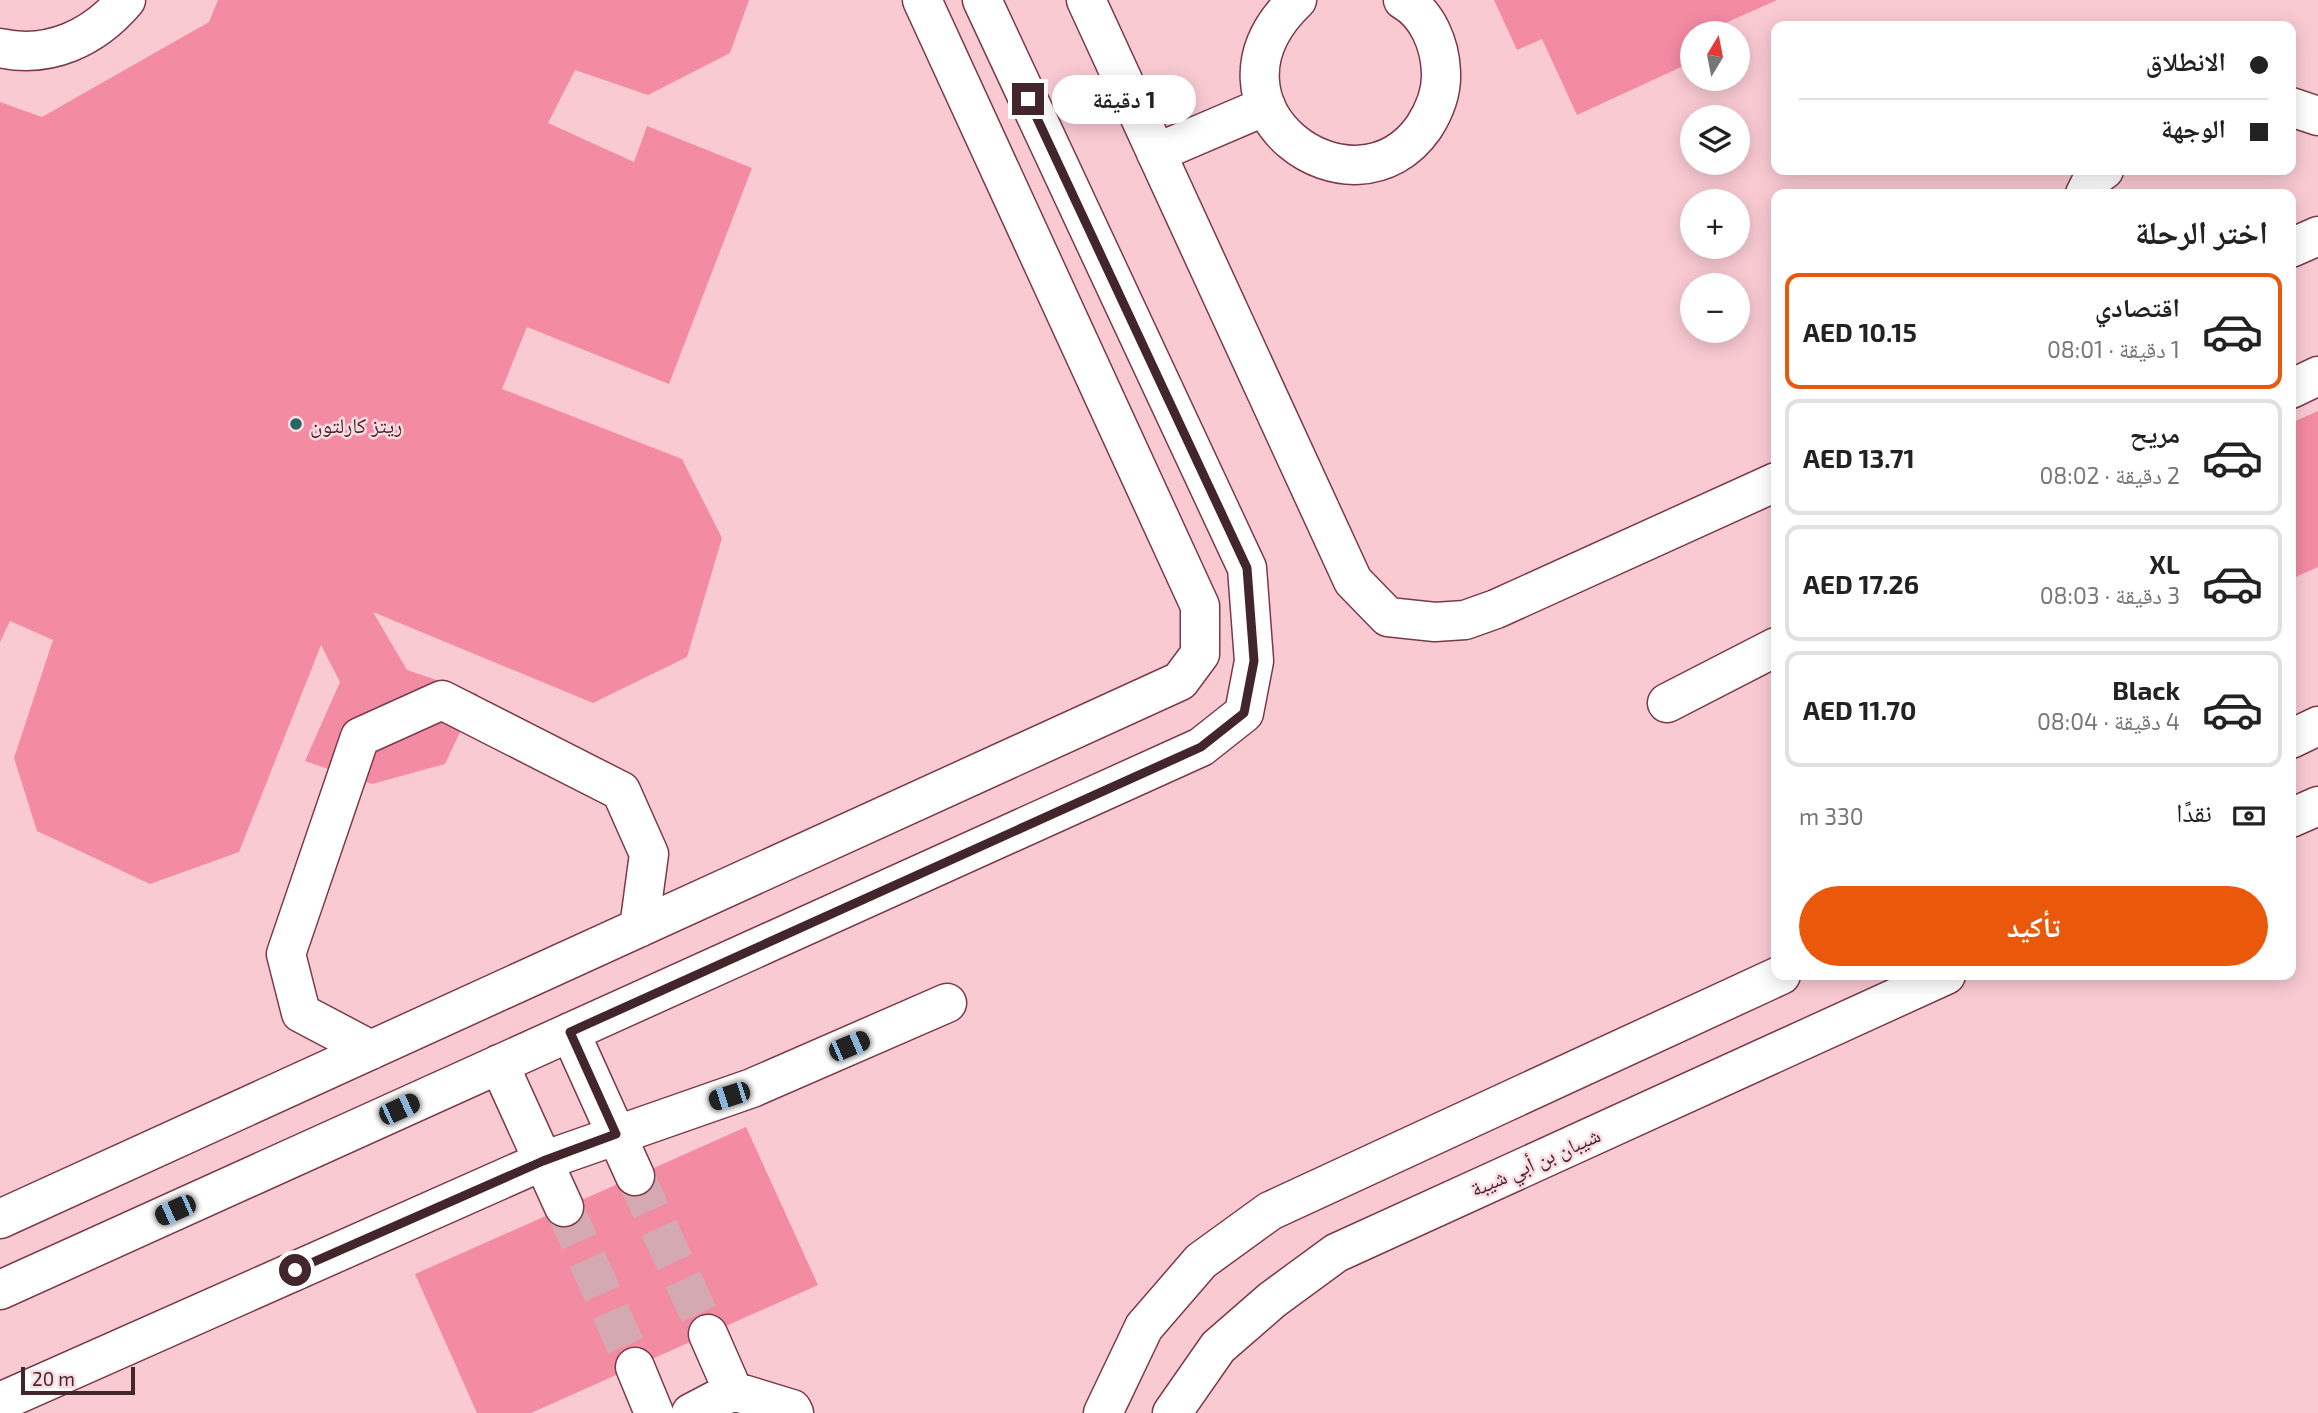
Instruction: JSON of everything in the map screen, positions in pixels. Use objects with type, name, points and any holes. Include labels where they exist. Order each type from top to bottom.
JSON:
[{"type":"street","points":[[0,48],[25,54],[88,36],[126,0]]},
{"type":"street","points":[[0,1219],[1180,681],[1200,654],[1199,606],[922,0]]},
{"type":"street","points":[[0,1290],[1201,747],[1244,713],[1254,661],[1247,568],[982,0]]},
{"type":"street","points":[[1086,0],[1353,581],[1388,617],[1435,622],[1476,616],[1771,484]]},
{"type":"street","points":[[1297,0],[1276,21],[1263,48],[1259,77],[1266,106],[1281,132],[1304,152],[1332,163],[1363,164],[1392,155],[1416,138],[1434,113],[1442,84],[1440,53],[1429,26],[1403,0]]},
{"type":"street","points":[[1156,153],[1266,106]]},
{"type":"street","points":[[2296,109],[2318,116]]},
{"type":"street","points":[[2296,246],[2318,236]]},
{"type":"street","points":[[2296,387],[2318,376]]},
{"type":"street","points":[[1667,703],[1771,650]]},
{"type":"street","points":[[371,1050],[301,1013],[286,954],[360,737],[418,710],[442,700],[621,791],[649,854],[639,928]]},
{"type":"street","points":[[2296,737],[2318,726]]},
{"type":"street","points":[[2296,816],[2318,806]]},
{"type":"street","points":[[1103,1413],[1144,1327],[1201,1261],[1270,1211],[1771,980]]},
{"type":"street","name":"شيبان بن أبي شيبة","points":[[1172,1413],[1219,1347],[1272,1300],[1336,1253],[1935,980]]},
{"type":"street","points":[[0,1402],[543,1161],[752,1088],[947,1003]]},
{"type":"street","points":[[570,1032],[635,1176]]},
{"type":"street","points":[[499,1064],[564,1207]]},
{"type":"street","points":[[708,1334],[733,1391]]},
{"type":"street","points":[[635,1367],[654,1413]]},
{"type":"street","points":[[691,1413],[733,1391],[792,1409],[794,1413]]},
{"type":"building","name":"ريتز كارلتون","points":[[218,0],[749,0],[730,53],[648,95],[575,70],[548,123],[634,162],[647,126],[752,168],[669,384],[527,327],[502,389],[682,459],[722,538],[687,657],[593,703],[373,612],[407,670],[478,694],[445,764],[372,784],[305,761],[340,682],[321,645],[239,852],[150,884],[37,831],[14,758],[53,640],[10,621],[0,642],[0,102],[42,117],[209,22]]},
{"type":"building","points":[[1494,0],[1777,0],[1730,21],[1680,21],[1680,68],[1577,115],[1542,39],[1517,50]]},
{"type":"building","points":[[2318,411],[2318,567],[2296,577],[2296,421]]},
{"type":"building","points":[[746,1127],[818,1285],[531,1413],[477,1413],[415,1274]]},
{"type":"tunnel","points":[[635,1176],[708,1334]]},
{"type":"tunnel","points":[[564,1207],[635,1367]]},
{"type":"place","name":"ريتز كارلتون","points":[[296,424]]},
{"type":"route","points":[[295,1270],[543,1161],[616,1134],[570,1032],[1201,747],[1244,713],[1254,661],[1247,568],[1028,99]]}]
